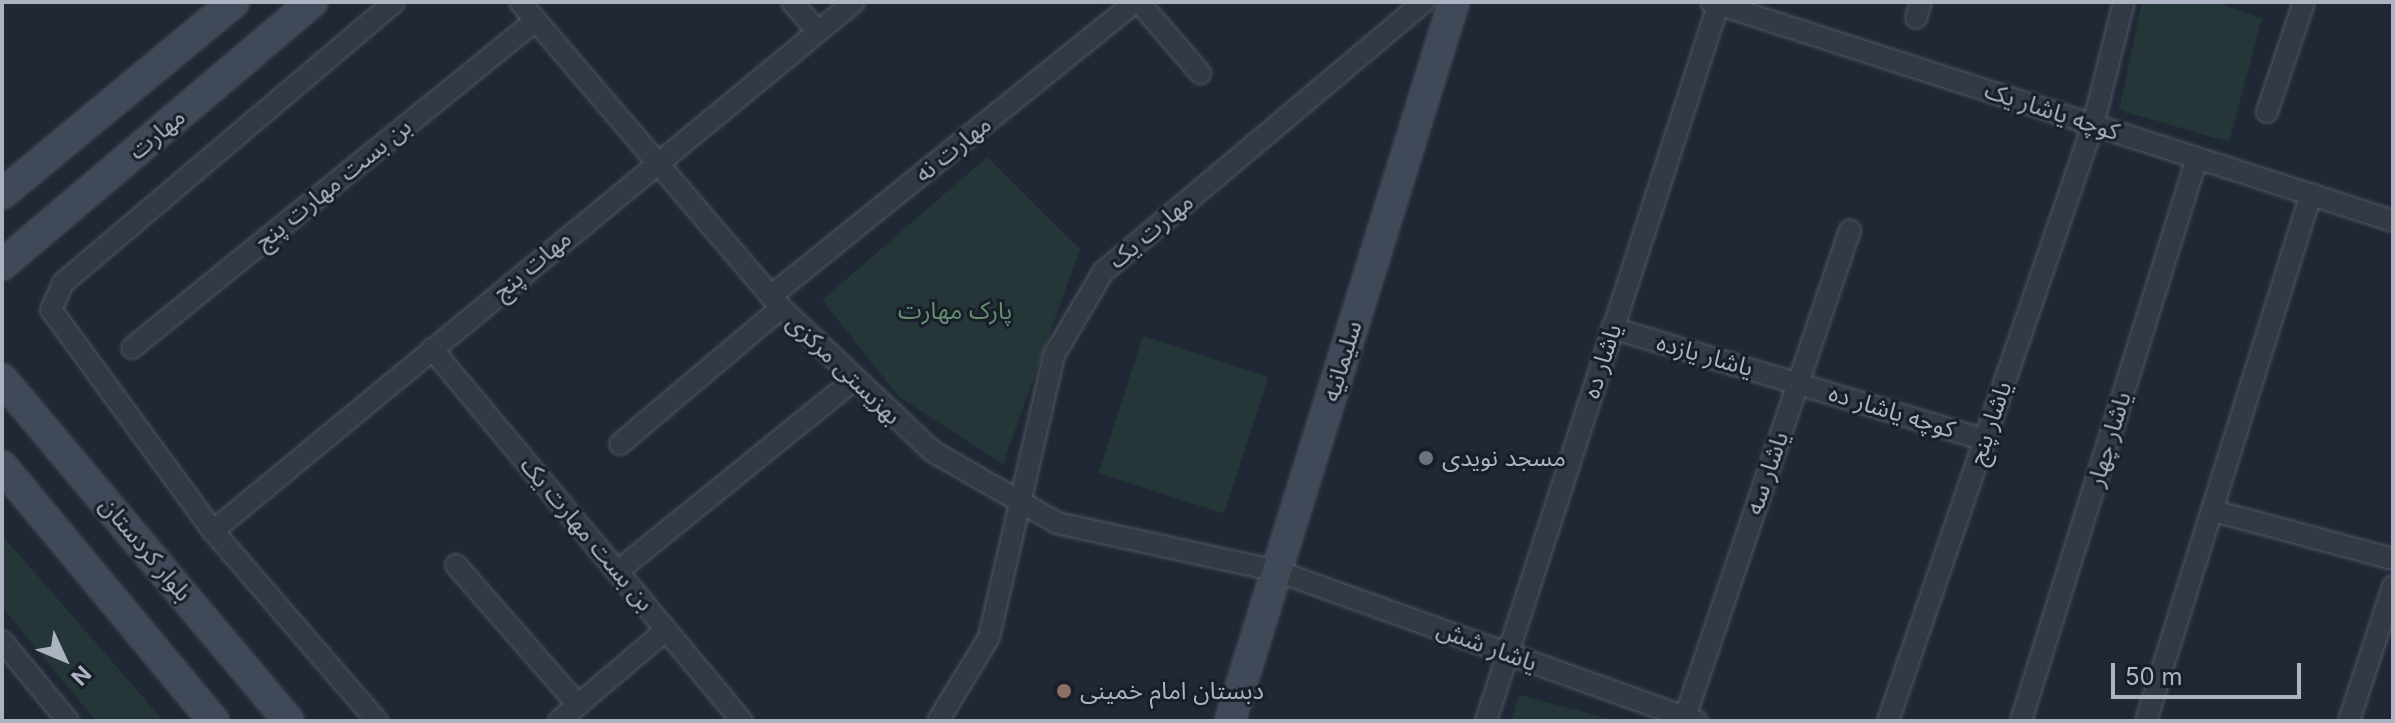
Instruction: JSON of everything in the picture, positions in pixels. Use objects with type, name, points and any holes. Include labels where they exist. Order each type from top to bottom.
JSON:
[{"type":"main road","points":[[2,194],[234,2]]},
{"type":"main road","name":"مهارت","points":[[2,265],[312,2]]},
{"type":"main road","name":"سلیمانیه","points":[[1230,721],[1454,2]]},
{"type":"main road","name":"بلوار کردستان","points":[[2,379],[289,721]]},
{"type":"main road","points":[[2,466],[214,721]]},
{"type":"street","points":[[377,721],[213,531],[51,310],[53,297],[394,2]]},
{"type":"street","name":"بهزیستی مرکزی","points":[[520,2],[776,302],[852,381],[932,451],[1057,523],[1277,571]]},
{"type":"street","points":[[792,2],[817,31]]},
{"type":"street","name":"مهات پنج","points":[[213,531],[854,2]]},
{"type":"street","points":[[1137,2],[1200,73]]},
{"type":"street","name":"مهارت نه","points":[[620,444],[776,302],[1137,2]]},
{"type":"street","name":"مهارت یک","points":[[938,721],[989,637],[1016,499],[1054,355],[1103,272],[1424,2]]},
{"type":"street","name":"یاشار پنج","points":[[1888,721],[2093,125],[2124,2]]},
{"type":"street","points":[[2267,112],[2304,2]]},
{"type":"street","name":"کوچه یاشار یک","points":[[1716,3],[2393,221]]},
{"type":"street","name":"یاشار ده","points":[[1486,721],[1716,3]]},
{"type":"street","name":"بن بست مهارت پنج","points":[[132,348],[535,21]]},
{"type":"street","name":"یاشار چهار","points":[[2021,721],[2197,158]]},
{"type":"street","points":[[2146,721],[2311,194]]},
{"type":"street","name":"یاشار سه","points":[[1691,719],[1798,381],[1850,230]]},
{"type":"street","name":"یاشار یازده","points":[[1612,328],[1798,381]]},
{"type":"street","name":"بن بست مهارت یک","points":[[432,349],[742,721]]},
{"type":"street","points":[[619,570],[852,381]]},
{"type":"street","name":"کوچه یاشار ده","points":[[1798,381],[1985,440]]},
{"type":"street","points":[[2214,511],[2393,559]]},
{"type":"street","points":[[456,565],[578,705]]},
{"type":"street","name":"یاشار شش","points":[[1277,571],[1691,719]]},
{"type":"street","points":[[2349,721],[2393,586]]},
{"type":"street","points":[[559,721],[666,630]]},
{"type":"street","points":[[2,641],[68,721]]},
{"type":"green space","points":[[2142,2],[2217,2],[2262,19],[2229,142],[2119,110]]},
{"type":"green space","name":"پارک مهارت","points":[[987,157],[1080,249],[1003,464],[899,397],[822,300]]},
{"type":"green space","points":[[1143,336],[1269,377],[1224,514],[1099,473]]},
{"type":"green space","points":[[2,535],[164,721],[96,721],[2,607]]},
{"type":"green space","points":[[1519,695],[1618,721],[1511,721]]},
{"type":"place","name":"مسجد نویدی","points":[[1426,458]]},
{"type":"place","name":"دبستان امام خمینی","points":[[1064,691]]}]
